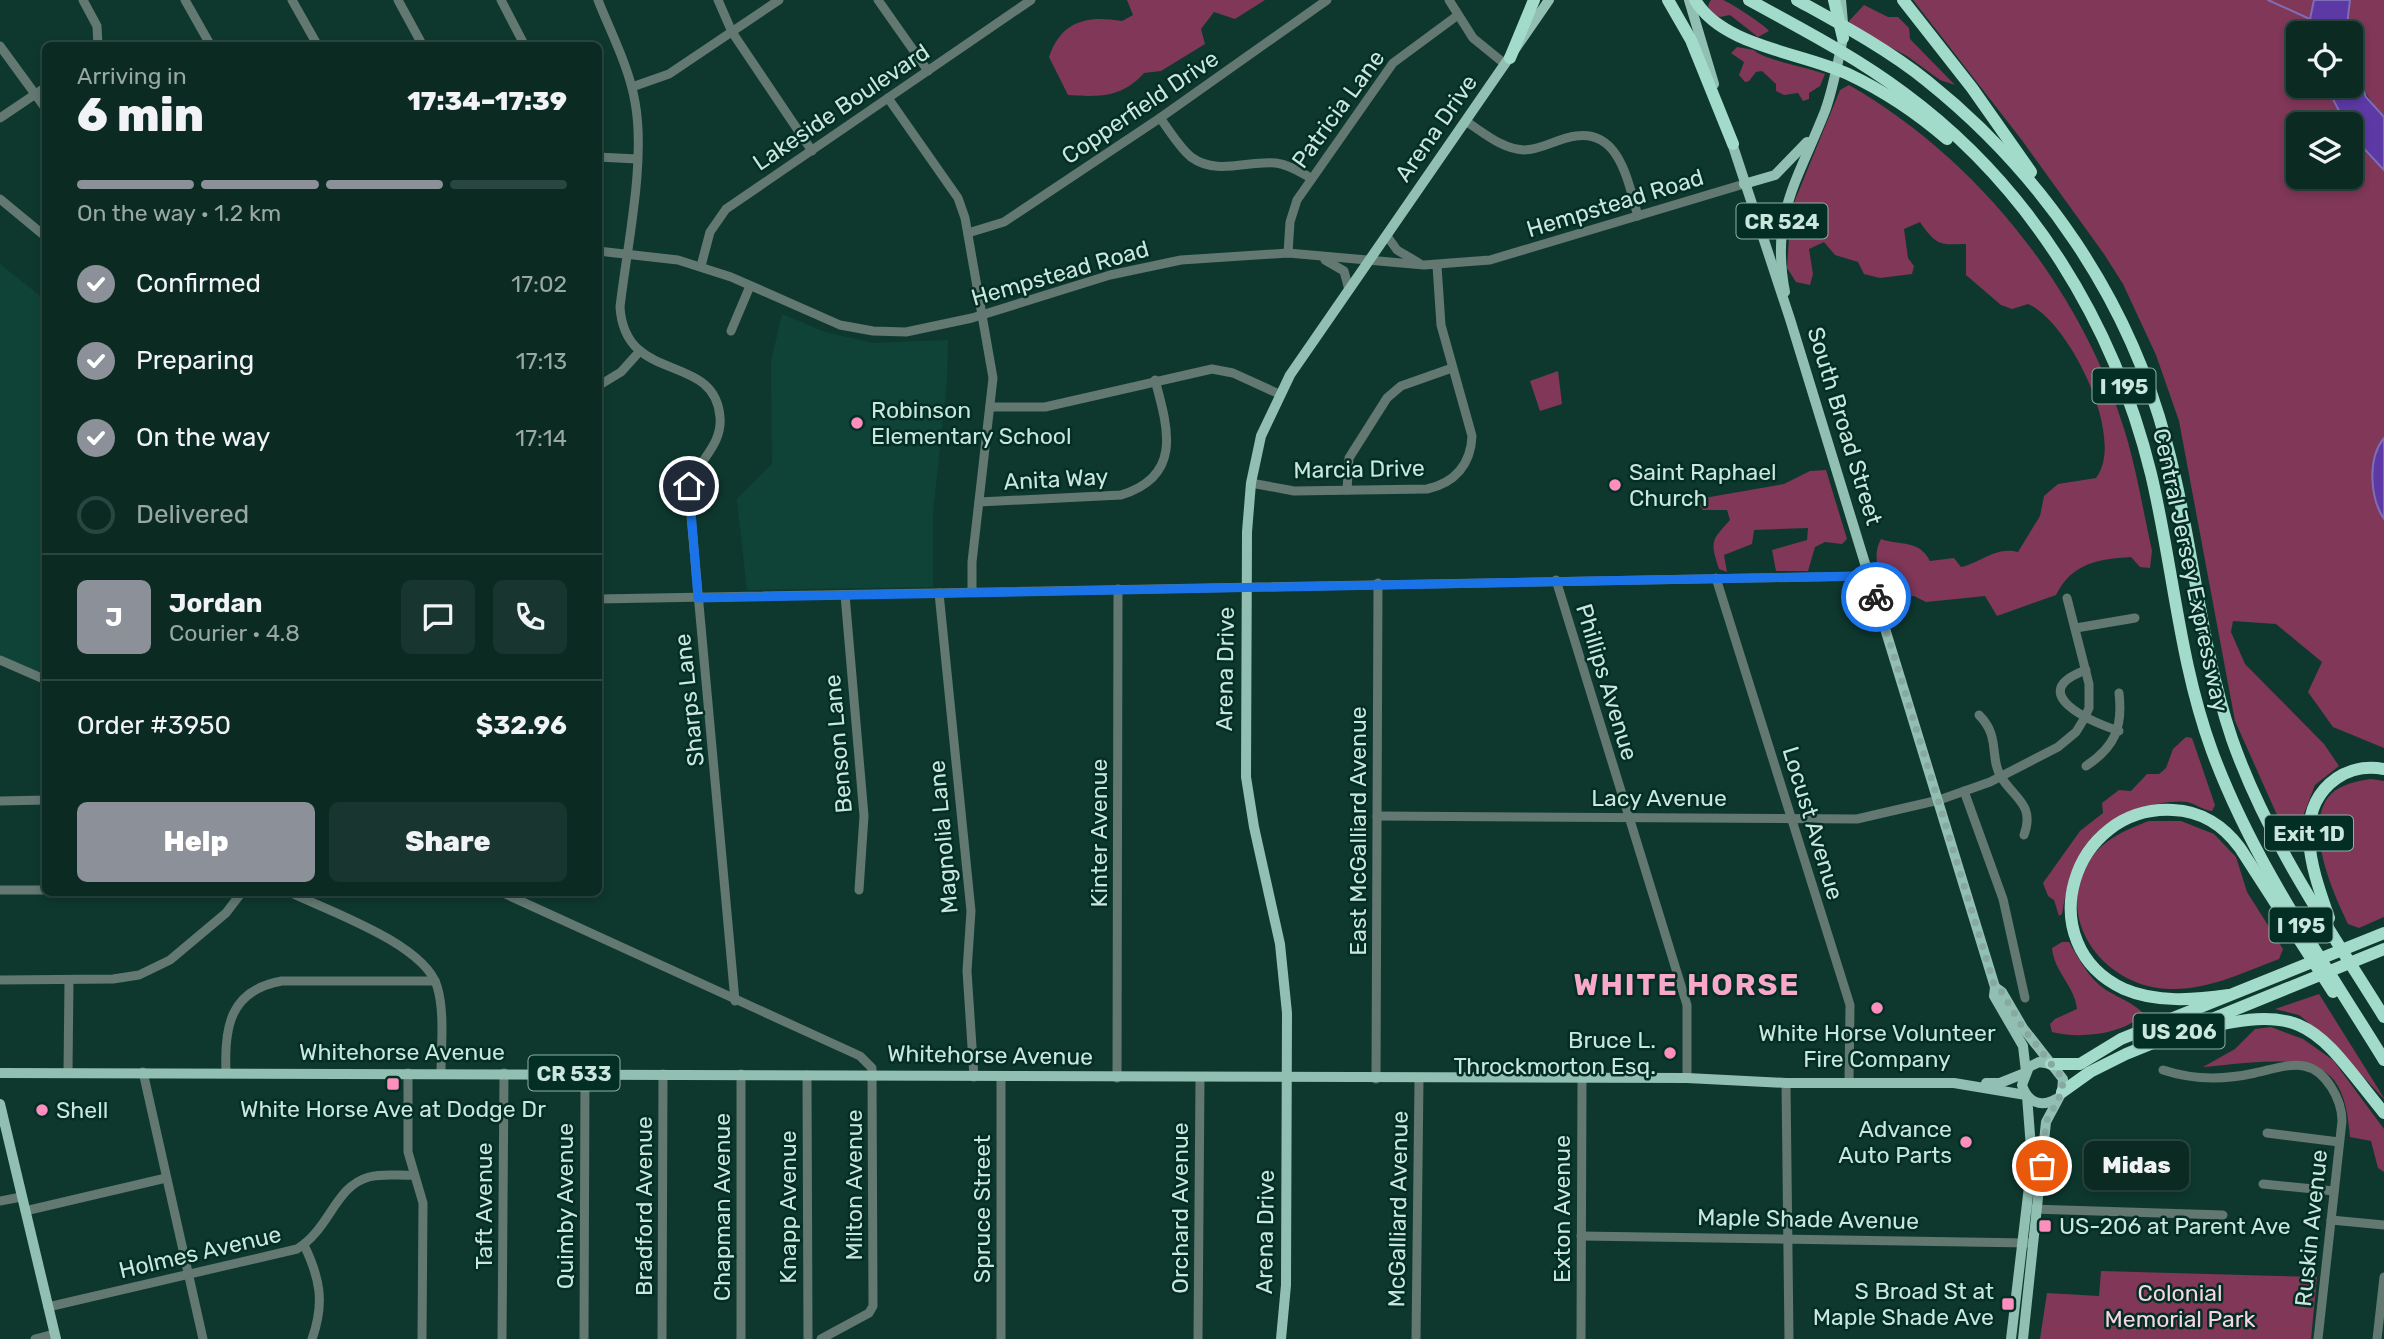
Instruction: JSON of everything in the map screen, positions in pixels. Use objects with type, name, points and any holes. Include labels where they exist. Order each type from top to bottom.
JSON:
[{"type":"highway","points":[[1508,61],[1534,0]]},
{"type":"highway","points":[[1668,0],[1691,40],[1733,144]]},
{"type":"highway","points":[[1695,0],[1706,15],[1725,30],[1810,59],[1866,83],[1918,115],[1995,183],[2044,236]]},
{"type":"highway","name":"Central Jersey Expressway","points":[[1749,0],[1868,68],[1957,137],[2005,186],[2044,236],[2094,318],[2134,413],[2152,480],[2188,672],[2226,787],[2268,872],[2384,1060]]},
{"type":"highway","points":[[1834,0],[1843,38]]},
{"type":"highway","points":[[1903,0],[1972,88],[2033,174],[2051,206]]},
{"type":"highway","name":"Central Jersey Expressway","points":[[1800,2],[1880,48],[1928,82],[1981,130],[2051,206],[2083,252],[2115,308],[2144,373],[2175,475],[2202,628],[2233,741],[2275,837],[2384,1017]]},
{"type":"highway","name":"Exit 1D","points":[[2338,942],[2311,859],[2310,819],[2318,797],[2333,780],[2361,768],[2384,769]]},
{"type":"highway","points":[[2229,995],[2172,999],[2141,995],[2105,977],[2085,955],[2073,924],[2072,887],[2088,849],[2116,823],[2153,811],[2179,810],[2202,816],[2225,830],[2240,848],[2384,1068]]},
{"type":"highway","points":[[2052,1064],[2085,1062],[2122,1039],[2384,933]]},
{"type":"highway","name":"US 206","points":[[2060,1095],[2106,1063],[2197,1022],[2380,950]]},
{"type":"highway","points":[[2163,1039],[2261,1017],[2298,1023],[2330,1046],[2384,1113]]},
{"type":"main road","name":"Arena Drive","points":[[1281,1339],[1286,1285],[1287,1078],[1282,956],[1246,777],[1247,586],[1251,483],[1261,436],[1279,394],[1549,0]]},
{"type":"main road","name":"South Broad Street","points":[[1689,0],[1995,987],[2052,1064]]},
{"type":"main road","name":"South Broad Street","points":[[1790,319],[1780,255],[1782,222],[1790,193],[1830,96],[1843,38],[1841,0]]},
{"type":"main road","points":[[1744,184],[1762,181],[1786,167],[1817,129]]},
{"type":"main road","name":"South Broad Street","points":[[1995,987],[1994,996],[2023,1046],[2025,1072]]},
{"type":"main road","points":[[2011,1339],[2032,1161],[2026,1096],[2022,1085],[2025,1072],[2039,1062],[2052,1064],[2061,1073],[2060,1095],[2046,1122],[2023,1339]]},
{"type":"main road","name":"Whitehorse Avenue","points":[[0,1073],[1687,1078],[1786,1083],[1980,1086],[2006,1081],[2025,1072]]},
{"type":"main road","name":"Whitehorse Avenue","points":[[1980,1086],[1984,1090],[2007,1090],[2026,1096]]},
{"type":"main road","points":[[2026,1096],[2042,1104],[2060,1095]]},
{"type":"main road","points":[[0,1104],[55,1337]]},
{"type":"street","points":[[83,0],[97,26],[98,42]]},
{"type":"street","points":[[185,0],[209,42]]},
{"type":"street","points":[[292,0],[316,42]]},
{"type":"street","points":[[398,0],[422,42]]},
{"type":"street","points":[[501,0],[523,42]]},
{"type":"street","points":[[598,0],[632,87],[637,116],[637,159],[621,318],[627,337],[639,352],[621,372],[602,384]]},
{"type":"street","points":[[718,0],[732,32],[811,150]]},
{"type":"street","points":[[632,87],[669,74],[779,0]]},
{"type":"street","points":[[878,0],[928,71]]},
{"type":"street","name":"Lakeside Boulevard","points":[[701,267],[710,232],[721,214],[1031,0]]},
{"type":"street","name":"Copperfield Drive","points":[[968,233],[1004,222],[1160,118],[1327,0]]},
{"type":"street","points":[[1449,0],[1473,38],[1508,61]]},
{"type":"street","name":"Patricia Lane","points":[[1289,253],[1293,211],[1311,178],[1393,63],[1458,15]]},
{"type":"street","points":[[0,46],[42,104]]},
{"type":"street","points":[[0,118],[42,89]]},
{"type":"street","points":[[888,98],[958,198],[968,233],[993,378],[972,592]]},
{"type":"street","points":[[1160,118],[1185,151],[1200,162],[1219,167],[1275,163],[1293,168],[1311,178]]},
{"type":"street","points":[[1467,122],[1494,140],[1515,149],[1534,149],[1574,136],[1601,140],[1621,162],[1638,216]]},
{"type":"street","points":[[602,157],[637,159]]},
{"type":"street","name":"Hempstead Road","points":[[602,251],[627,252],[701,267],[750,286],[818,318],[873,331],[926,329],[1146,266],[1218,256],[1289,253],[1437,266],[1512,254],[1744,184]]},
{"type":"street","points":[[0,199],[42,234]]},
{"type":"street","points":[[1387,236],[1396,250],[1424,265]]},
{"type":"street","points":[[1314,256],[1340,266],[1348,277],[1349,290]]},
{"type":"street","name":"Marcia Drive","points":[[1251,483],[1294,491],[1427,489],[1447,482],[1461,470],[1469,454],[1472,436],[1441,325],[1437,266]]},
{"type":"street","points":[[731,331],[750,286]]},
{"type":"street","name":"Sharps Lane","points":[[639,352],[697,378],[711,391],[719,408],[718,436],[709,454],[696,468],[689,486],[735,1002]]},
{"type":"street","points":[[1347,491],[1349,458],[1387,398],[1401,386],[1452,368]]},
{"type":"street","points":[[990,407],[1045,407],[1212,369],[1233,373],[1279,394]]},
{"type":"street","name":"Anita Way","points":[[979,502],[1121,495],[1141,487],[1162,464],[1168,443],[1167,426],[1155,380]]},
{"type":"street","points":[[602,598],[1869,576]]},
{"type":"street","name":"Locust Avenue","points":[[1716,578],[1850,1005],[1849,1082]]},
{"type":"street","name":"Phillips Avenue","points":[[1556,580],[1687,1005],[1687,1078]]},
{"type":"street","name":"East McGalliard Avenue","points":[[1376,1079],[1378,583]]},
{"type":"street","name":"Kinter Avenue","points":[[1117,1078],[1118,589]]},
{"type":"street","name":"Magnolia Lane","points":[[940,593],[971,911],[967,971],[974,1077]]},
{"type":"street","name":"Benson Lane","points":[[845,595],[864,816],[859,890]]},
{"type":"street","points":[[2067,598],[2091,697],[2084,719]]},
{"type":"street","points":[[2076,628],[2135,618]]},
{"type":"street","points":[[0,660],[42,678]]},
{"type":"street","points":[[2086,670],[2069,677],[2062,692],[2068,707],[2084,719],[2119,731]]},
{"type":"street","points":[[2087,766],[2110,747],[2119,731],[2119,693]]},
{"type":"street","points":[[1979,715],[1994,736],[2001,776],[2025,803],[2028,818],[2024,835]]},
{"type":"street","name":"Lacy Avenue","points":[[1377,816],[1873,818],[1939,800],[2001,776],[2058,747],[2076,732],[2084,719]]},
{"type":"street","points":[[1964,791],[1981,844],[1999,885],[2025,998]]},
{"type":"street","points":[[0,800],[42,800]]},
{"type":"street","points":[[0,890],[42,890]]},
{"type":"street","points":[[0,980],[125,978],[159,967],[226,913],[239,896]]},
{"type":"street","points":[[297,896],[407,949],[424,963],[435,981],[440,1000],[441,1073]]},
{"type":"street","points":[[510,896],[735,1002],[860,1056],[872,1068],[874,1075]]},
{"type":"street","points":[[68,1072],[69,980]]},
{"type":"street","points":[[226,1072],[225,1037],[231,1017],[243,999],[261,987],[282,981],[435,981]]},
{"type":"street","name":"Ruskin Avenue","points":[[2163,1070],[2190,1079],[2302,1066],[2317,1072],[2333,1090],[2340,1103],[2342,1121],[2318,1339]]},
{"type":"street","points":[[143,1072],[203,1339]]},
{"type":"street","points":[[408,1073],[408,1152],[423,1203],[422,1339]]},
{"type":"street","name":"Taft Avenue","points":[[502,1339],[504,1073]]},
{"type":"street","name":"Quimby Avenue","points":[[584,1339],[585,1073]]},
{"type":"street","name":"Bradford Avenue","points":[[662,1339],[663,1074]]},
{"type":"street","name":"Chapman Avenue","points":[[741,1074],[741,1339]]},
{"type":"street","name":"Knapp Avenue","points":[[807,1074],[807,1339]]},
{"type":"street","name":"Milton Avenue","points":[[821,1339],[869,1313],[873,1296],[874,1075]]},
{"type":"street","name":"Orchard Avenue","points":[[1198,1339],[1200,1077]]},
{"type":"street","name":"Spruce Street","points":[[1001,1078],[1001,1339]]},
{"type":"street","name":"McGalliard Avenue","points":[[1416,1339],[1419,1079]]},
{"type":"street","name":"Exton Avenue","points":[[1581,1339],[1582,1079]]},
{"type":"street","points":[[1786,1083],[1790,1238],[1788,1339]]},
{"type":"street","points":[[2267,1133],[2339,1142]]},
{"type":"street","name":"Holmes Avenue","points":[[48,1307],[289,1252],[304,1245],[323,1228],[344,1193],[360,1180],[381,1175],[414,1175]]},
{"type":"street","points":[[25,1210],[166,1178]]},
{"type":"street","points":[[2263,1184],[2334,1191]]},
{"type":"street","points":[[0,1201],[21,1197]]},
{"type":"street","points":[[2026,1208],[2223,1215]]},
{"type":"street","points":[[2331,1220],[2384,1226]]},
{"type":"street","name":"Maple Shade Avenue","points":[[1581,1236],[2034,1244]]},
{"type":"street","points":[[304,1245],[316,1269],[321,1293],[312,1339]]},
{"type":"street","points":[[2377,1339],[2384,1277]]},
{"type":"street","points":[[35,1339],[55,1337]]},
{"type":"shaded area","points":[[2314,0],[2350,0],[2347,21],[2310,19]]},
{"type":"shaded area","points":[[2363,89],[2366,97],[2384,117],[2384,170],[2363,148],[2363,112],[2340,112],[2332,98],[2363,98]]},
{"type":"shaded area","points":[[0,264],[42,298],[42,674],[0,655]]},
{"type":"shaded area","name":"Robinson Elementary School","points":[[782,314],[825,332],[873,343],[948,340],[947,381],[933,513],[933,587],[747,590],[737,499],[772,464],[771,362]]},
{"type":"shaded area","points":[[2384,438],[2384,519],[2373,490],[2372,478],[2375,457]]},
{"type":"green space","points":[[1127,0],[1265,0],[1235,19],[1214,12],[1201,29],[1205,44],[1161,71],[1144,73],[1127,87],[1109,94],[1068,95],[1049,57],[1054,45],[1068,28],[1077,23],[1098,19],[1122,21],[1133,15]]},
{"type":"green space","points":[[1711,0],[1727,2],[1769,31],[1758,37],[1730,15],[1720,17],[1710,12],[1708,5]]},
{"type":"green space","points":[[1913,0],[2314,0],[2310,21],[2286,21],[2286,98],[2332,98],[2340,112],[2286,112],[2286,189],[2363,189],[2363,147],[2384,170],[2384,438],[2375,456],[2372,478],[2376,500],[2384,519],[2384,748],[2333,727],[2308,692],[2322,662],[2276,624],[2233,621],[2231,632],[2245,664],[2324,744],[2339,766],[2315,785],[2298,829],[2277,815],[2235,721],[2179,421],[2156,355],[2123,284],[2021,139]]},
{"type":"green space","points":[[2350,0],[2384,0],[2384,117],[2363,88],[2363,21],[2345,21]]},
{"type":"green space","points":[[1864,5],[1888,17],[1898,17],[1909,28],[1910,39],[1955,85],[1940,80],[1907,56],[1850,26],[1849,21]]},
{"type":"green space","points":[[1737,47],[1754,50],[1776,60],[1825,74],[1820,86],[1809,93],[1809,99],[1803,101],[1798,93],[1784,95],[1776,91],[1776,84],[1762,71],[1756,72],[1745,82],[1739,75],[1744,62],[1731,53]]},
{"type":"green space","points":[[1849,85],[1897,116],[1942,152],[1984,192],[2022,237],[2056,285],[2086,335],[2110,388],[2128,442],[2152,551],[2150,568],[2140,567],[2131,557],[2097,561],[2078,569],[2062,584],[2056,595],[1997,616],[1985,596],[1926,602],[1914,596],[1895,598],[1885,585],[1877,562],[1881,539],[1915,546],[1926,554],[1930,561],[1954,558],[1961,567],[2003,551],[2018,552],[2040,516],[2044,496],[2058,484],[2096,478],[2104,460],[2104,437],[2099,410],[2089,383],[2076,356],[2060,333],[2044,315],[2028,304],[2012,309],[2001,305],[1966,275],[1966,244],[1939,242],[1920,222],[1904,229],[1908,258],[1914,266],[1912,274],[1880,278],[1864,274],[1858,262],[1835,255],[1824,242],[1809,249],[1813,274],[1810,285],[1796,282],[1787,268],[1791,210],[1840,90]]},
{"type":"green space","points":[[1558,371],[1562,404],[1540,411],[1530,381]]},
{"type":"green space","points":[[1826,470],[1847,539],[1842,544],[1825,542],[1815,547],[1808,571],[1776,571],[1772,550],[1807,540],[1808,528],[1754,530],[1752,544],[1724,555],[1727,572],[1719,569],[1714,542],[1730,520],[1727,510],[1703,510],[1700,506],[1704,498],[1784,484],[1810,471]]},
{"type":"green space","points":[[2186,737],[2192,738],[2215,805],[2212,811],[2187,802],[2171,802],[2144,807],[2108,823],[2085,846],[2077,861],[2062,914],[2059,916],[2054,900],[2048,896],[2043,883],[2080,831],[2103,813],[2102,803],[2119,790],[2131,791],[2147,774],[2159,774],[2166,768],[2173,749]]},
{"type":"green space","points":[[2371,779],[2384,781],[2384,917],[2359,928],[2348,924],[2328,877],[2319,823],[2323,807],[2331,794],[2350,784]]},
{"type":"green space","points":[[2149,821],[2181,821],[2214,834],[2236,857],[2247,892],[2283,949],[2279,959],[2226,979],[2185,989],[2148,986],[2127,978],[2108,965],[2093,948],[2082,929],[2077,908],[2079,886],[2088,863],[2100,848],[2123,832]]},
{"type":"green space","points":[[2062,942],[2069,942],[2094,980],[2143,1013],[2113,1031],[2087,1035],[2052,1032],[2050,1024],[2055,1019],[2077,1009],[2073,993],[2054,957],[2052,948]]},
{"type":"green space","points":[[2319,994],[2384,1099],[2326,1037],[2299,1015],[2275,1009]]},
{"type":"green space","points":[[2271,1027],[2303,1039],[2333,1060],[2384,1129],[2384,1172],[2378,1168],[2371,1141],[2350,1137],[2344,1100],[2334,1080],[2323,1071],[2291,1062],[2253,1062],[2203,1067],[2235,1049],[2255,1029]]},
{"type":"green space","name":"Colonial Memorial Park","points":[[2101,1271],[2317,1277],[2311,1339],[2040,1339],[2047,1293],[2099,1296]]},
{"type":"waterway","points":[[2268,0],[2312,20]]},
{"type":"way so far","points":[[1876,597],[1995,987],[2002,992],[2034,1044],[2057,1068],[2063,1079],[2062,1092],[2051,1108],[2046,1122],[2042,1166]]},
{"type":"place","name":"Robinson Elementary School","points":[[857,423]]},
{"type":"place","name":"Saint Raphael Church","points":[[1615,485]]},
{"type":"place","name":"White Horse Volunteer Fire Company","points":[[1877,1008]]},
{"type":"place","name":"Bruce L. Throckmorton Esq.","points":[[1670,1053]]},
{"type":"place","name":"White Horse Ave at Dodge Dr","points":[[393,1084]]},
{"type":"place","name":"Shell","points":[[42,1110]]},
{"type":"place","name":"Advance Auto Parts","points":[[1966,1142]]},
{"type":"place","name":"Midas","points":[[2042,1166]]},
{"type":"place","name":"US-206 at Parent Ave","points":[[2045,1226]]},
{"type":"place","name":"S Broad St at Maple Shade Ave","points":[[2008,1304]]},
{"type":"district","name":"WHITE HORSE","points":[[1687,985]]},
{"type":"route","points":[[689,486],[698,598],[1414,582],[1859,576],[1869,576],[1876,597]]}]
